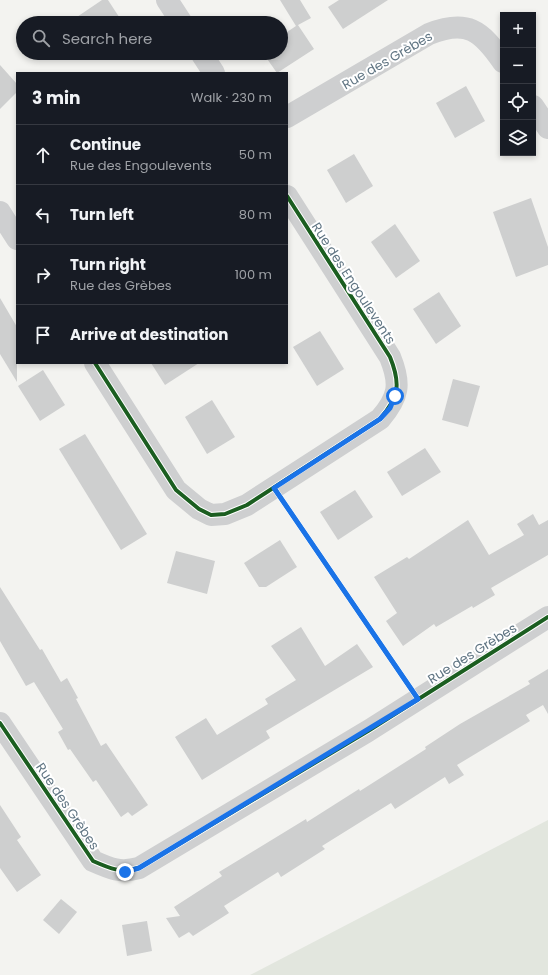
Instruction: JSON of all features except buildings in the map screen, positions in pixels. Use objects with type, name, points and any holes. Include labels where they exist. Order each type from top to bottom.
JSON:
[{"type":"street","points":[[167,0],[177,16]]},
{"type":"street","name":"Rue des Grèbes","points":[[288,116],[429,34],[454,26],[467,29],[483,36],[500,58]]},
{"type":"street","points":[[206,60],[213,72]]},
{"type":"street","points":[[536,110],[548,128]]},
{"type":"street","name":"Rue des Engoulevents","points":[[96,364],[176,490],[199,509],[211,515],[225,514],[247,506],[380,419],[390,408],[398,383],[390,357],[288,198]]},
{"type":"street","points":[[0,212],[16,237]]},
{"type":"street","name":"Rue des Grèbes","points":[[0,723],[93,861],[108,868],[125,872],[139,868],[348,743],[548,617]]},
{"type":"shaded area","points":[[548,820],[548,975],[250,975]]},
{"type":"cycle path","points":[[96,364],[176,490],[199,509],[211,515],[225,514],[247,505],[380,419],[391,404],[396,390],[396,375],[390,357],[288,198]]},
{"type":"cycle path","points":[[274,488],[418,699]]},
{"type":"cycle path","points":[[0,723],[93,861],[121,870],[139,868],[368,731],[548,617]]},
{"type":"route","points":[[125,872],[139,868],[368,731],[418,699],[274,488],[380,419],[390,408],[395,396]]}]
